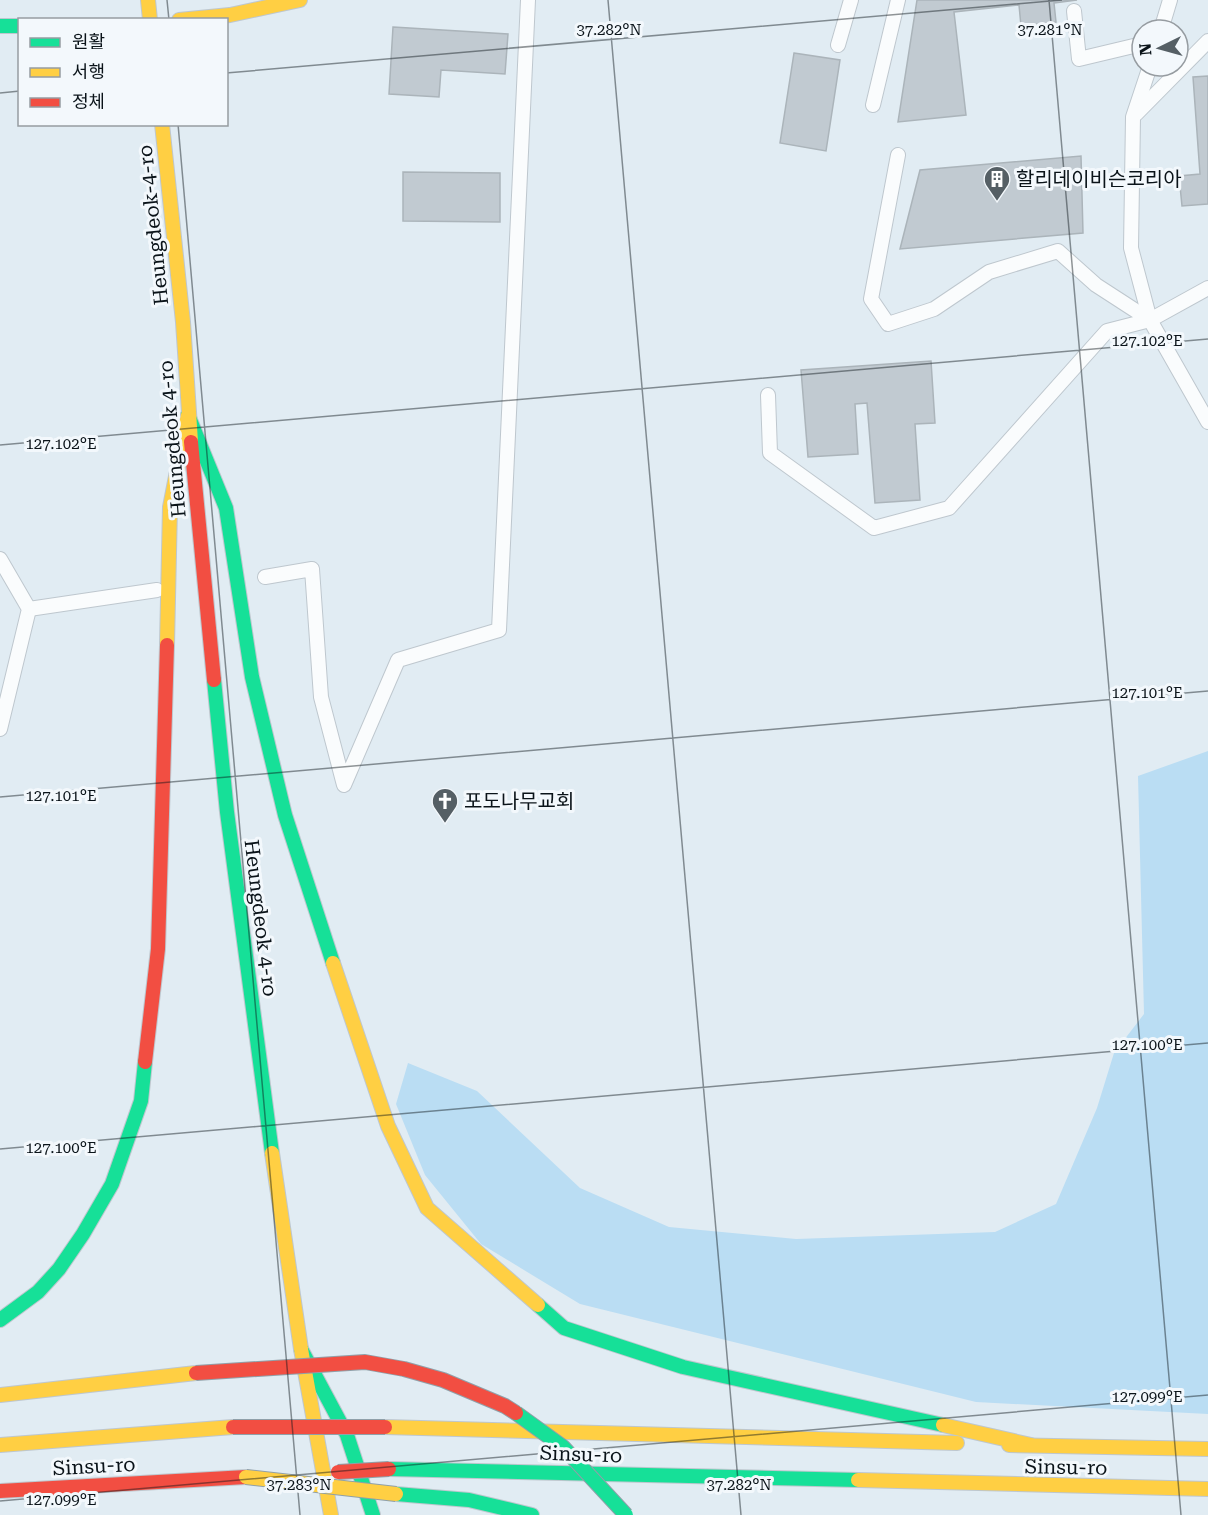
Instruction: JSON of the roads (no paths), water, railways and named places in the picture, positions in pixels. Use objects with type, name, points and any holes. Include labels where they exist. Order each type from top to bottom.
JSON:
[{"type":"main road","points":[[148,0],[150,18]]},
{"type":"main road","points":[[200,18],[230,15],[300,0]]},
{"type":"main road","points":[[0,26],[18,26]]},
{"type":"main road","name":"Heungdeok-4-ro","points":[[162,126],[183,322]]},
{"type":"main road","name":"Heungdeok 4-ro","points":[[183,322],[188,416],[227,812],[270,1141],[301,1349],[331,1515]]},
{"type":"main road","points":[[0,1320],[38,1292],[59,1269],[83,1234],[112,1184],[141,1101],[158,949],[165,762],[170,507],[188,416]]},
{"type":"main road","points":[[188,416],[226,508],[252,677],[285,815],[388,1126],[427,1208],[564,1329],[683,1367],[1031,1445]]},
{"type":"main road","points":[[301,1349],[347,1435],[373,1515]]},
{"type":"main road","points":[[0,1395],[196,1373],[365,1362],[404,1369],[443,1380],[506,1406],[535,1425],[563,1447],[626,1515]]},
{"type":"main road","name":"Sinsu-ro","points":[[0,1445],[233,1427],[385,1426],[1208,1449]]},
{"type":"main road","name":"Sinsu-ro","points":[[0,1491],[389,1469],[1208,1489]]},
{"type":"main road","points":[[246,1477],[469,1500],[532,1515]]},
{"type":"lane","points":[[265,577],[312,569],[321,697],[344,785],[398,660],[499,630],[528,0]]},
{"type":"lane","points":[[837,45],[851,0]]},
{"type":"lane","points":[[873,105],[898,0]]},
{"type":"lane","points":[[1165,18],[1170,0]]},
{"type":"lane","points":[[1074,11],[1079,59],[1130,47]]},
{"type":"lane","points":[[1133,117],[1208,41]]},
{"type":"lane","points":[[1146,78],[1133,117],[1131,248],[1150,320],[1208,422]]},
{"type":"lane","points":[[898,155],[871,299],[888,324],[934,309],[989,272],[1058,251],[1096,285],[1150,320]]},
{"type":"lane","points":[[768,395],[770,453],[874,528],[949,508],[1107,331],[1150,320],[1208,288]]},
{"type":"lane","points":[[0,559],[29,609],[0,729]]},
{"type":"lane","points":[[29,609],[157,590]]},
{"type":"place","name":"할리데이비슨코리아","points":[[997,202]]},
{"type":"place","name":"포도나무교회","points":[[445,824]]}]
